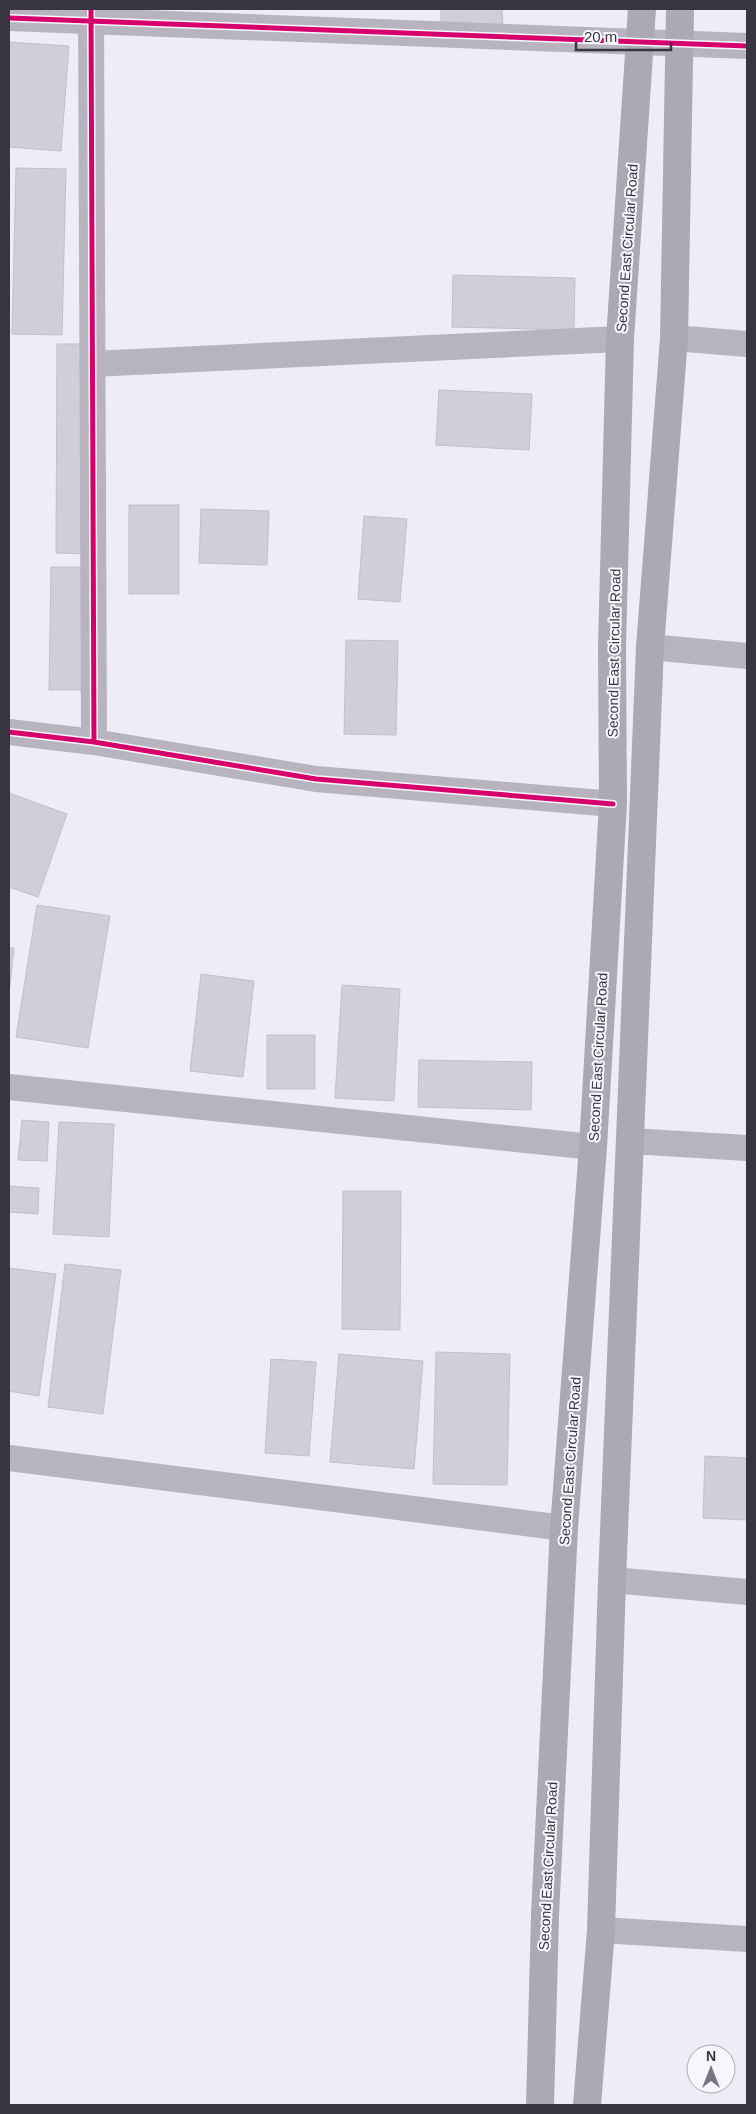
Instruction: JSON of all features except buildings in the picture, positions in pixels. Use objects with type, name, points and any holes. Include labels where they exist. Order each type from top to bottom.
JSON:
[{"type":"main road","name":"Second East Circular Road","points":[[540,2105],[546,1915],[564,1528],[593,1147],[613,804],[612,646],[620,339],[642,9]]},
{"type":"main road","points":[[588,2105],[601,1930],[612,1580],[650,647],[674,338],[680,9]]},
{"type":"street","points":[[91,15],[94,742]]},
{"type":"street","points":[[9,18],[91,15],[747,46]]},
{"type":"street","points":[[674,338],[747,344]]},
{"type":"street","points":[[92,364],[620,339]]},
{"type":"street","points":[[650,647],[747,656]]},
{"type":"street","points":[[9,732],[94,742],[316,779],[613,804]]},
{"type":"street","points":[[9,1087],[593,1147]]},
{"type":"street","points":[[630,1141],[747,1148]]},
{"type":"street","points":[[9,1458],[564,1528]]},
{"type":"street","points":[[612,1580],[747,1592]]},
{"type":"street","points":[[601,1930],[747,1939]]},
{"type":"cycle path","points":[[91,9],[94,742]]},
{"type":"cycle path","points":[[9,18],[747,46]]},
{"type":"cycle path","points":[[9,732],[94,742],[316,779],[613,804]]}]
